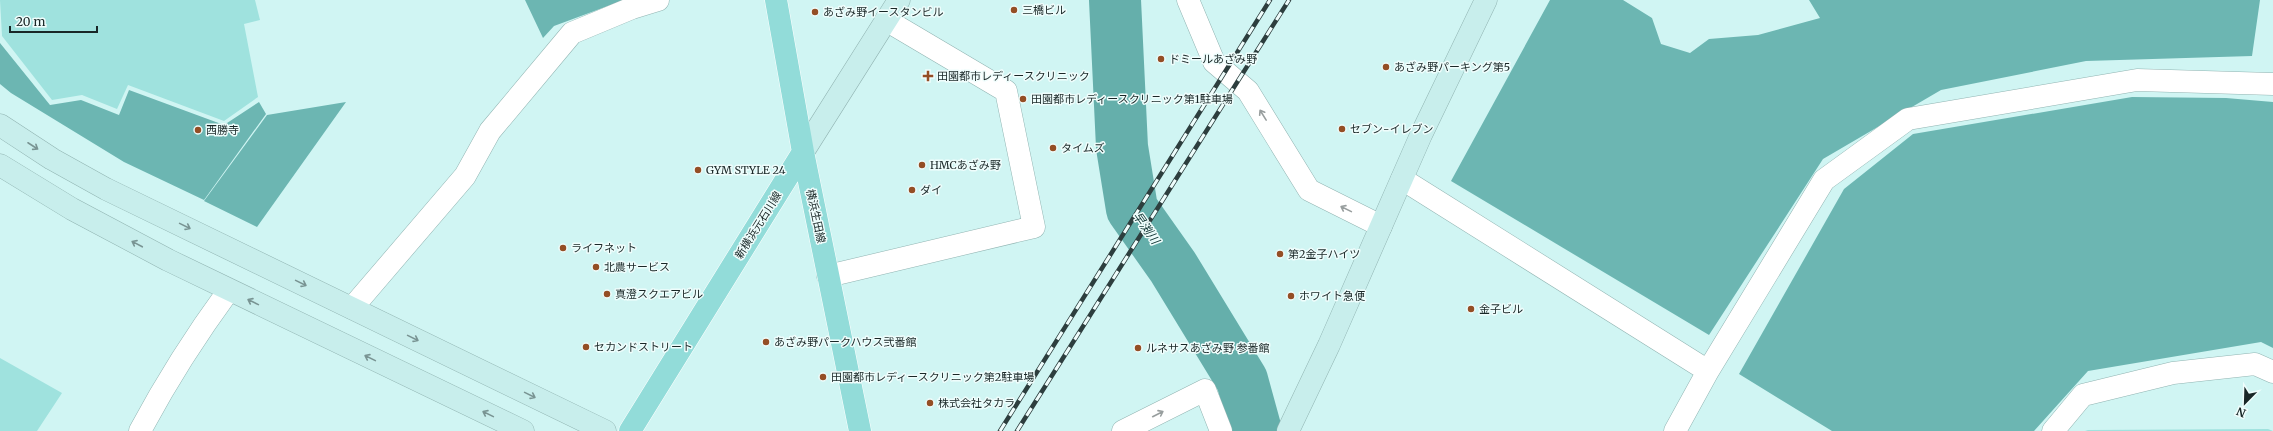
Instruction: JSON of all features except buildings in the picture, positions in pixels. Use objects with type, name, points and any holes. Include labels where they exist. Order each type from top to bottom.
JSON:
[{"type":"main road","name":"横浜生田線","points":[[776,0],[803,152],[860,431]]},
{"type":"main road","name":"新横浜元石川線","points":[[630,431],[803,152]]},
{"type":"street","points":[[352,308],[464,176],[490,130],[572,33],[632,8],[658,0]]},
{"type":"street","name":"新横浜元石川線","points":[[803,152],[899,0]]},
{"type":"street","points":[[1188,0],[1214,62],[1248,90],[1309,190],[1381,226]]},
{"type":"street","points":[[1290,428],[1402,179],[1486,0]]},
{"type":"street","points":[[828,276],[1034,227],[1006,91],[886,20]]},
{"type":"street","points":[[1675,431],[1708,371],[1824,180],[1908,118],[2137,80],[2273,84]]},
{"type":"street","points":[[0,125],[52,159],[106,189],[605,431]]},
{"type":"street","points":[[0,165],[72,209],[229,290],[523,431]]},
{"type":"street","points":[[1402,179],[1708,371]]},
{"type":"street","points":[[140,431],[156,399],[198,333],[229,290]]},
{"type":"street","points":[[2053,431],[2083,395],[2173,373],[2254,364],[2273,372]]},
{"type":"street","points":[[1123,431],[1205,390],[1221,431]]},
{"type":"shaded area","points":[[0,0],[255,0],[260,20],[244,24],[258,97],[224,121],[128,85],[117,109],[82,95],[52,100],[2,36]]},
{"type":"shaded area","points":[[525,0],[624,0],[554,26],[543,38]]},
{"type":"shaded area","points":[[1550,0],[1623,0],[1652,18],[1661,44],[1690,53],[1709,39],[1758,35],[1820,18],[1809,0],[2260,0],[2252,56],[2086,61],[1941,90],[1823,159],[1709,335],[1451,181]]},
{"type":"shaded area","points":[[0,43],[50,105],[81,100],[119,115],[129,90],[224,125],[259,102],[266,114],[204,200],[124,162],[11,93],[0,84]]},
{"type":"shaded area","points":[[2132,97],[2226,98],[2273,102],[2273,348],[2261,342],[2088,371],[2034,431],[1832,431],[1739,374],[1844,189],[1913,134]]},
{"type":"shaded area","points":[[346,102],[257,227],[204,201],[267,115]]},
{"type":"shaded area","points":[[0,358],[62,393],[37,431],[0,431]]},
{"type":"shaded area","points":[[2268,429],[2273,431],[2085,431],[2088,430]]},
{"type":"waterway","name":"早渕川","points":[[1115,0],[1122,147],[1132,209],[1173,267],[1242,380],[1256,431]]},
{"type":"railway","points":[[1000,431],[1270,0]]},
{"type":"railway","points":[[1017,431],[1289,0]]},
{"type":"place","name":"三橋ビル","points":[[1014,10]]},
{"type":"place","name":"あざみ野イースタンビル","points":[[815,12]]},
{"type":"place","name":"ドミールあざみ野","points":[[1161,59]]},
{"type":"place","name":"あざみ野パーキング第5","points":[[1386,67]]},
{"type":"place","name":"田園都市レディースクリニック","points":[[928,76]]},
{"type":"place","name":"田園都市レディースクリニック第1駐車場","points":[[1023,99]]},
{"type":"place","name":"セブン-イレブン","points":[[1342,129]]},
{"type":"place","name":"西勝寺","points":[[198,130]]},
{"type":"place","name":"タイムズ","points":[[1053,148]]},
{"type":"place","name":"HMCあざみ野","points":[[922,165]]},
{"type":"place","name":"GYM STYLE 24","points":[[698,170]]},
{"type":"place","name":"ダイ","points":[[912,190]]},
{"type":"place","name":"ライフネット","points":[[563,248]]},
{"type":"place","name":"第2金子ハイツ","points":[[1280,254]]},
{"type":"place","name":"北農サービス","points":[[596,267]]},
{"type":"place","name":"真澄スクエアビル","points":[[607,294]]},
{"type":"place","name":"ホワイト急便","points":[[1291,296]]},
{"type":"place","name":"金子ビル","points":[[1471,309]]},
{"type":"place","name":"あざみ野パークハウス弐番館","points":[[766,342]]},
{"type":"place","name":"セカンドストリート","points":[[586,347]]},
{"type":"place","name":"ルネサスあざみ野 参番館","points":[[1138,348]]},
{"type":"place","name":"田園都市レディースクリニック第2駐車場","points":[[823,377]]},
{"type":"place","name":"株式会社タカラ","points":[[930,403]]}]
